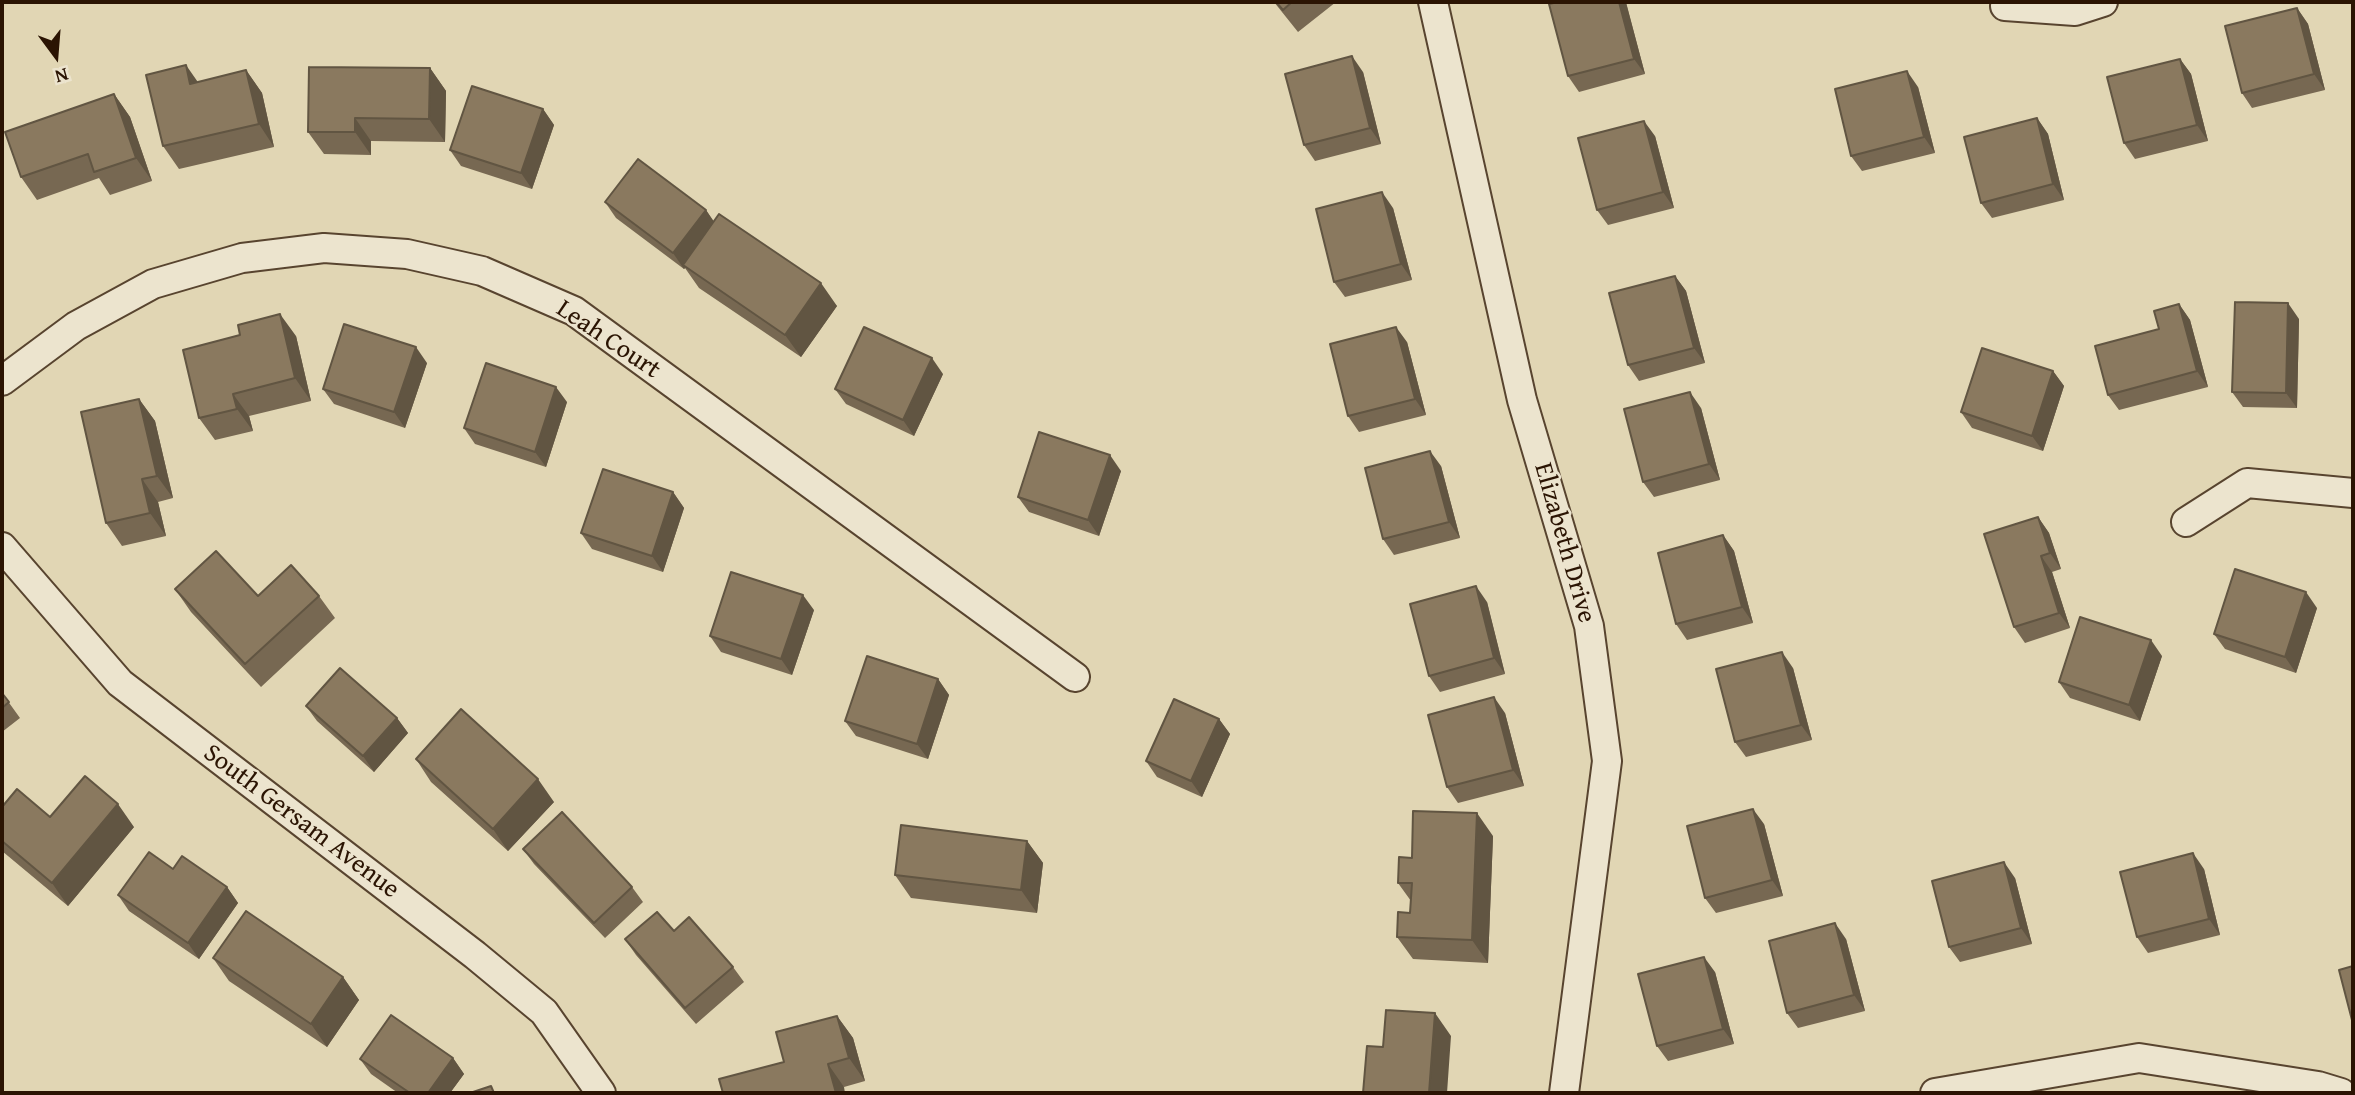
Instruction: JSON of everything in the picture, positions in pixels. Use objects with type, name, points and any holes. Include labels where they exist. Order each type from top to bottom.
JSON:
[{"type":"street","name":"Elizabeth Drive","points":[[1433,2],[1522,400],[1589,626],[1606,761],[1564,1093]]},
{"type":"street","points":[[2005,6],[2075,11],[2103,2]]},
{"type":"street","name":"Leah Court","points":[[2,380],[76,327],[153,284],[242,258],[324,247],[407,254],[482,271],[574,311],[1075,677]]},
{"type":"street","points":[[2186,522],[2247,483],[2353,493]]},
{"type":"street","name":"South Gersam Avenue","points":[[2,547],[120,683],[464,946],[544,1012],[601,1093]]},
{"type":"street","points":[[1935,1093],[2139,1058],[2318,1086],[2341,1093]]},
{"type":"building","points":[[1276,2],[1292,2],[1283,10]]},
{"type":"building","points":[[1619,2],[1634,59],[1568,76],[1549,4]]},
{"type":"building","points":[[2297,8],[2314,74],[2242,93],[2225,26]]},
{"type":"building","points":[[1352,56],[1370,128],[1304,145],[1285,74]]},
{"type":"building","points":[[2180,59],[2197,125],[2124,143],[2107,77]]},
{"type":"building","points":[[186,65],[190,84],[246,70],[259,124],[163,146],[146,75]]},
{"type":"building","points":[[309,67],[430,68],[429,119],[355,118],[355,132],[308,132]]},
{"type":"building","points":[[1907,71],[1924,137],[1851,156],[1835,89]]},
{"type":"building","points":[[472,86],[543,109],[521,173],[450,150]]},
{"type":"building","points":[[114,94],[136,158],[94,172],[88,154],[21,177],[5,132]]},
{"type":"building","points":[[2037,118],[2053,184],[1981,203],[1964,137]]},
{"type":"building","points":[[1644,121],[1663,192],[1597,210],[1578,138]]},
{"type":"building","points":[[638,159],[706,210],[673,253],[605,202]]},
{"type":"building","points":[[1382,192],[1401,264],[1334,282],[1316,209]]},
{"type":"building","points":[[719,214],[821,283],[785,335],[683,265]]},
{"type":"building","points":[[1675,276],[1694,348],[1628,365],[1609,293]]},
{"type":"building","points":[[2235,302],[2288,303],[2286,393],[2232,392]]},
{"type":"building","points":[[2179,304],[2197,371],[2108,395],[2095,346],[2159,329],[2154,311]]},
{"type":"building","points":[[280,314],[295,378],[233,394],[237,409],[199,418],[183,350],[240,335],[238,325]]},
{"type":"building","points":[[344,324],[416,347],[394,412],[323,389]]},
{"type":"building","points":[[864,327],[932,358],[903,420],[835,389]]},
{"type":"building","points":[[1396,327],[1415,399],[1348,416],[1330,344]]},
{"type":"building","points":[[1982,348],[2053,371],[2032,436],[1961,412]]},
{"type":"building","points":[[486,363],[556,387],[535,452],[464,428]]},
{"type":"building","points":[[1690,392],[1709,464],[1643,482],[1624,409]]},
{"type":"building","points":[[139,399],[157,476],[142,479],[150,513],[106,523],[81,412]]},
{"type":"building","points":[[1039,432],[1110,455],[1088,520],[1018,497]]},
{"type":"building","points":[[1430,451],[1449,522],[1383,539],[1365,468]]},
{"type":"building","points":[[603,469],[673,492],[652,556],[581,533]]},
{"type":"building","points":[[2038,517],[2050,553],[2041,556],[2059,613],[2014,627],[1984,534]]},
{"type":"building","points":[[1723,535],[1742,607],[1676,624],[1658,553]]},
{"type":"building","points":[[216,551],[258,596],[291,565],[319,596],[245,664],[175,589]]},
{"type":"building","points":[[2235,569],[2306,592],[2285,657],[2214,634]]},
{"type":"building","points":[[731,572],[803,595],[781,659],[710,636]]},
{"type":"building","points":[[1476,586],[1494,658],[1429,676],[1410,604]]},
{"type":"building","points":[[2080,617],[2151,640],[2129,705],[2059,682]]},
{"type":"building","points":[[1782,652],[1801,725],[1735,742],[1716,669]]},
{"type":"building","points":[[867,656],[938,679],[917,744],[845,721]]},
{"type":"building","points":[[340,668],[397,718],[363,756],[306,706]]},
{"type":"building","points":[[2,693],[9,702],[2,708]]},
{"type":"building","points":[[1494,697],[1513,770],[1447,787],[1428,715]]},
{"type":"building","points":[[1174,699],[1219,719],[1191,781],[1146,761]]},
{"type":"building","points":[[461,709],[538,779],[493,829],[416,759]]},
{"type":"building","points":[[85,776],[118,804],[52,883],[2,841],[2,807],[17,789],[50,817]]},
{"type":"building","points":[[1753,809],[1772,880],[1705,898],[1687,826]]},
{"type":"building","points":[[1413,811],[1477,813],[1472,940],[1397,937],[1398,912],[1410,913],[1412,883],[1398,883],[1399,857],[1412,858]]},
{"type":"building","points":[[562,812],[632,887],[594,923],[523,849]]},
{"type":"building","points":[[901,825],[1027,841],[1021,890],[895,875]]},
{"type":"building","points":[[149,852],[173,869],[182,856],[227,887],[188,943],[118,895]]},
{"type":"building","points":[[2193,853],[2209,919],[2137,937],[2120,872]]},
{"type":"building","points":[[2004,862],[2021,928],[1949,947],[1932,881]]},
{"type":"building","points":[[246,911],[343,977],[311,1024],[213,958]]},
{"type":"building","points":[[657,912],[674,931],[689,917],[733,967],[685,1008],[625,939]]},
{"type":"building","points":[[1835,923],[1854,995],[1787,1013],[1769,941]]},
{"type":"building","points":[[1704,957],[1723,1029],[1657,1046],[1638,974]]},
{"type":"building","points":[[2353,966],[2353,1024],[2339,970]]},
{"type":"building","points":[[1386,1010],[1435,1013],[1429,1093],[1363,1093],[1367,1046],[1383,1047]]},
{"type":"building","points":[[391,1015],[453,1058],[428,1093],[410,1093],[360,1059]]},
{"type":"building","points":[[837,1016],[849,1058],[828,1064],[836,1093],[723,1093],[719,1079],[784,1062],[776,1032]]},
{"type":"building","points":[[491,1086],[494,1093],[470,1093]]}]
